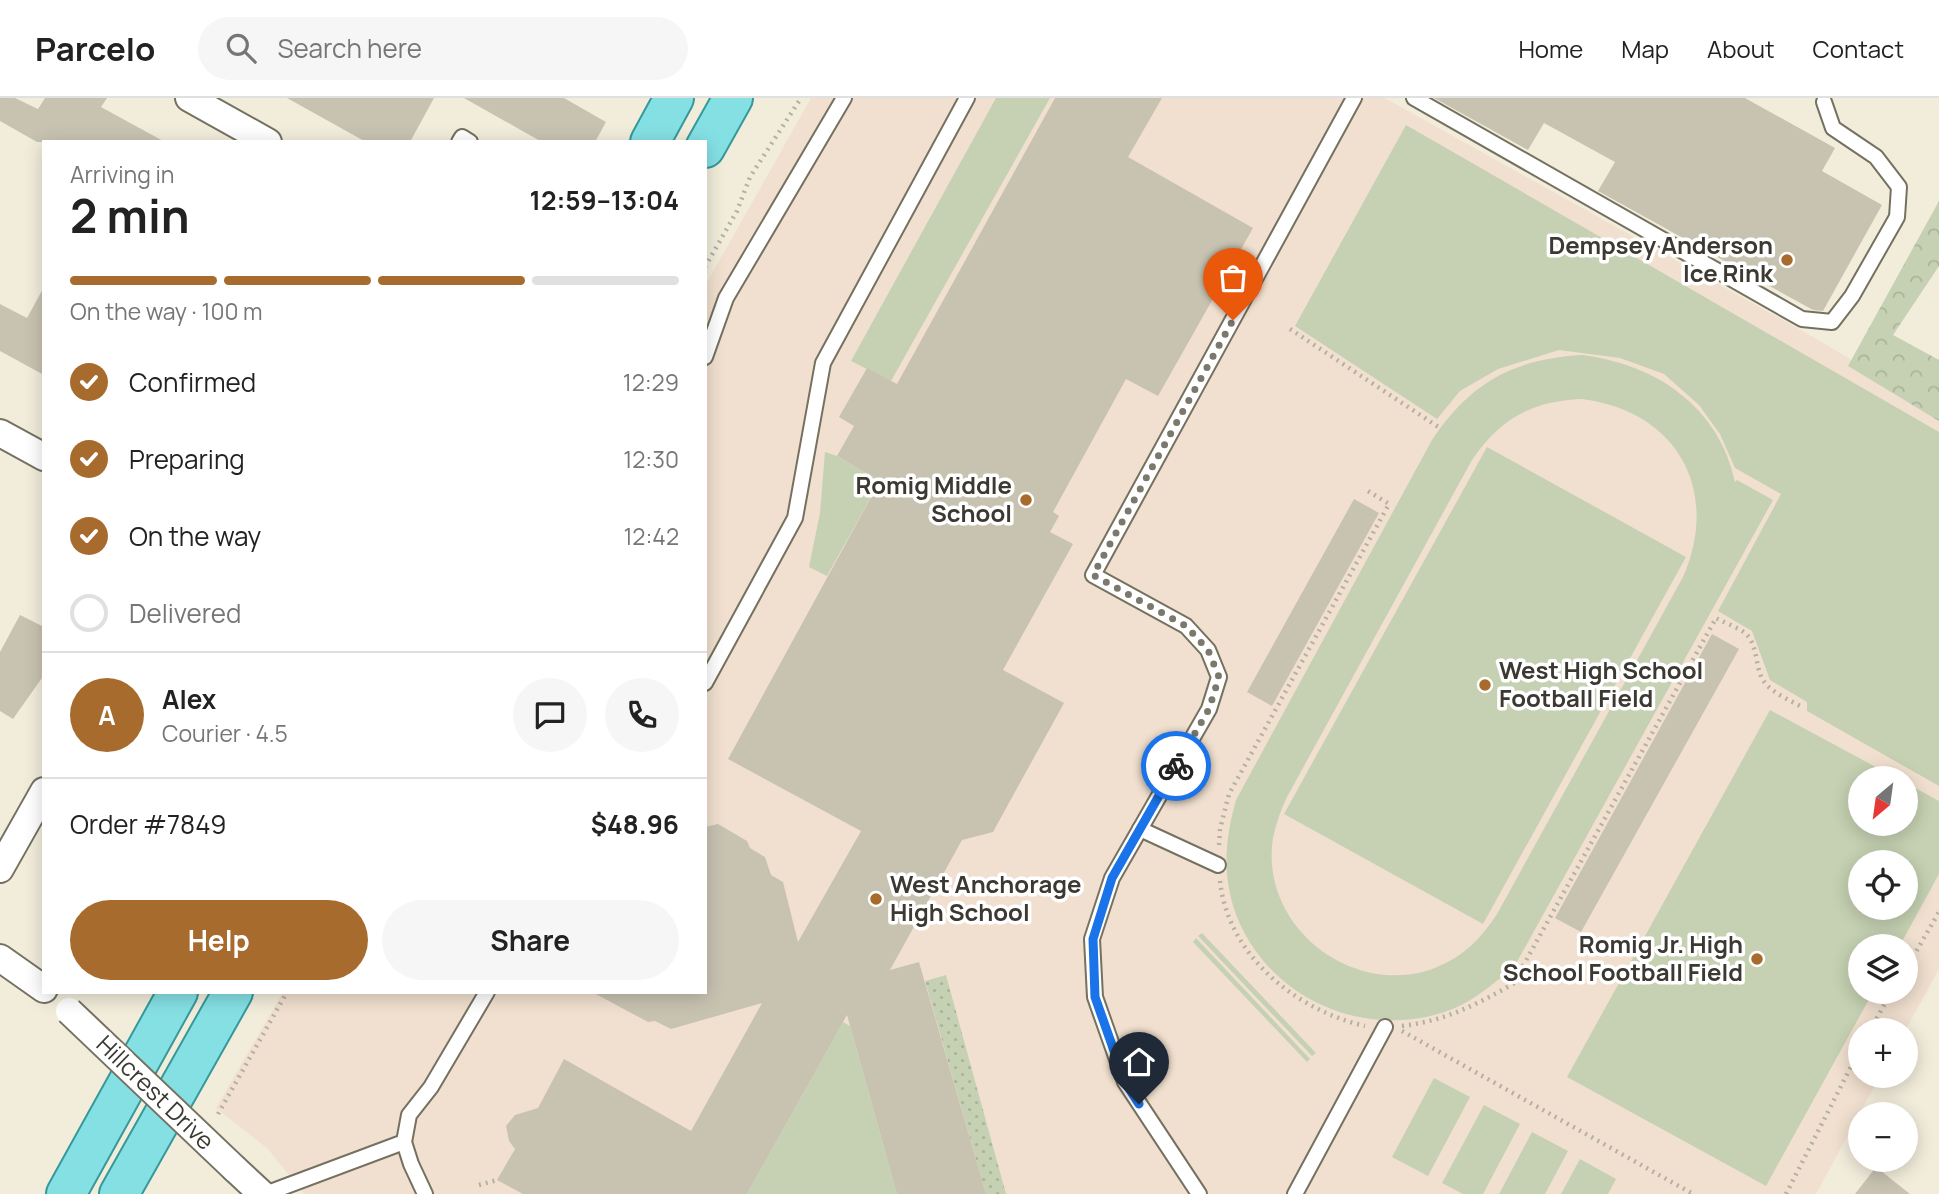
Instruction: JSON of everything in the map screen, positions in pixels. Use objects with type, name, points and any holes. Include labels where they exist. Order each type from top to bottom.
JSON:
[{"type":"main road","points":[[651,140],[674,98]]},
{"type":"main road","points":[[707,144],[733,98]]},
{"type":"main road","points":[[66,1194],[177,994]]},
{"type":"main road","points":[[119,1194],[232,994]]},
{"type":"street","points":[[189,98],[264,140]]},
{"type":"street","points":[[0,433],[42,456]]},
{"type":"street","points":[[0,869],[42,795]]},
{"type":"street","name":"Hillcrest Drive","points":[[0,957],[42,988]]},
{"type":"street","name":"Hillcrest Drive","points":[[49,994],[263,1194]]},
{"type":"lane","points":[[707,350],[726,298],[844,98]]},
{"type":"lane","points":[[707,679],[795,518],[823,363],[967,98]]},
{"type":"lane","points":[[1199,1194],[1125,1082],[1095,997],[1093,939],[1112,878],[1209,709],[1219,677],[1208,650],[1186,626],[1093,575],[1354,98]]},
{"type":"lane","points":[[1414,98],[1802,319],[1832,322],[1852,296],[1897,217],[1899,187],[1876,157],[1833,128],[1824,102]]},
{"type":"lane","points":[[1139,830],[1218,865]]},
{"type":"lane","points":[[425,1194],[404,1142],[409,1115],[431,1087],[485,994]]},
{"type":"lane","points":[[1294,1194],[1385,1027]]},
{"type":"lane","points":[[263,1194],[404,1142]]},
{"type":"path","points":[[707,264],[737,211],[750,177],[801,98]]},
{"type":"path","points":[[1290,329],[1440,428]]},
{"type":"path","points":[[1368,491],[1389,504],[1229,794],[1220,829],[1218,865],[1221,891],[1230,920],[1249,953],[1276,983],[1306,1004],[1343,1021],[1369,1027],[1385,1027]]},
{"type":"path","points":[[1693,1194],[1395,1027],[1431,1023],[1474,1005],[1513,984],[1716,618],[1745,633],[1751,640],[1760,675],[1765,683],[1773,691],[1802,707]]},
{"type":"path","points":[[1918,948],[1939,912]]},
{"type":"path","points":[[218,1114],[286,994]]},
{"type":"path","points":[[1786,1194],[1848,1073]]},
{"type":"path","points":[[479,1185],[497,1180]]},
{"type":"shaded area","name":"West Anchorage High School","points":[[811,98],[1385,98],[1815,338],[1939,412],[1939,969],[1912,1018],[1848,1018],[1848,1088],[1873,1088],[1866,1102],[1848,1102],[1848,1135],[1816,1194],[304,1194],[268,1149],[216,1108],[282,994],[707,994],[707,282]]},
{"type":"green space","points":[[996,98],[1050,98],[891,381],[851,361]]},
{"type":"green space","points":[[1406,125],[1939,432],[1939,786],[1918,774],[1918,766],[1904,766],[1807,711],[1807,702],[1770,680],[1752,631],[1718,611],[1781,494],[1735,468],[1720,434],[1699,405],[1664,374],[1620,358],[1559,350],[1498,369],[1460,391],[1437,419],[1295,326]]},
{"type":"green space","points":[[1939,201],[1939,266],[1893,335],[1939,360],[1939,421],[1848,366]]},
{"type":"green space","points":[[1582,355],[1609,360],[1658,379],[1680,393],[1715,431],[1727,455],[1735,482],[1737,480],[1773,500],[1508,978],[1503,976],[1462,1005],[1434,1015],[1398,1020],[1363,1018],[1329,1008],[1298,992],[1271,970],[1250,942],[1235,910],[1227,874],[1227,855],[1236,800],[1432,440],[1462,403],[1478,389],[1514,369],[1557,357]],"holes":[[[1582,399],[1615,407],[1643,420],[1666,438],[1682,460],[1693,486],[1697,514],[1693,545],[1683,577],[1497,914],[1483,933],[1453,959],[1421,972],[1387,975],[1355,968],[1326,954],[1301,932],[1283,905],[1273,873],[1273,838],[1287,797],[1472,460],[1483,445],[1519,414],[1548,403]]]},
{"type":"green space","name":"West High School Football Field","points":[[1487,447],[1686,557],[1483,924],[1284,814]]},
{"type":"green space","points":[[825,452],[880,481],[827,576],[809,567],[820,513]]},
{"type":"green space","name":"Romig Jr. High School Football Field","points":[[1770,710],[1874,766],[1848,766],[1848,836],[1918,836],[1918,790],[1939,801],[1939,874],[1918,912],[1918,850],[1848,850],[1848,920],[1914,920],[1906,934],[1848,934],[1848,1004],[1866,1004],[1859,1018],[1848,1018],[1848,1037],[1766,1186],[1567,1077]]},
{"type":"green space","points":[[1202,933],[1316,1053],[1312,1056],[1198,936]]},
{"type":"green space","points":[[1196,938],[1310,1059],[1307,1062],[1193,942]]},
{"type":"green space","points":[[946,975],[1006,1194],[986,1194],[925,981]]},
{"type":"green space","points":[[843,1022],[850,1026],[897,1194],[747,1194]]},
{"type":"green space","points":[[1434,1078],[1470,1097],[1428,1176],[1392,1157]]},
{"type":"green space","points":[[1484,1105],[1520,1124],[1483,1194],[1463,1194],[1442,1183]]},
{"type":"green space","points":[[1532,1132],[1568,1151],[1545,1194],[1499,1194]]},
{"type":"green space","points":[[1580,1159],[1616,1179],[1608,1194],[1561,1194]]},
{"type":"building","points":[[0,98],[15,98],[38,109],[45,98],[107,98],[101,107],[161,140],[37,142],[0,121]]},
{"type":"building","points":[[287,98],[434,98],[411,140],[362,140]]},
{"type":"building","points":[[464,98],[564,98],[606,122],[596,140],[538,140]]},
{"type":"building","points":[[1055,98],[1162,98],[1128,157],[1253,228],[1158,396],[1126,379],[1053,512],[1059,516],[1050,532],[1073,544],[1003,670],[1064,703],[993,832],[962,840],[890,970],[919,962],[986,1194],[897,1194],[847,1015],[747,1194],[523,1194],[497,1180],[515,1149],[509,1141],[506,1126],[515,1115],[538,1108],[564,1059],[691,1131],[762,1003],[671,1029],[655,1021],[648,1022],[596,994],[707,994],[707,827],[718,824],[747,841],[750,848],[765,857],[771,875],[783,882],[798,942],[861,831],[728,759],[880,481],[837,456],[854,426],[839,417],[867,368],[897,384]]},
{"type":"building","name":"Dempsey Anderson Ice Rink","points":[[1434,98],[1745,98],[1835,148],[1822,171],[1882,205],[1823,311],[1813,310],[1598,191],[1615,162],[1544,123],[1528,150]]},
{"type":"building","points":[[42,291],[42,374],[0,351],[0,304],[27,318]]},
{"type":"building","points":[[1354,499],[1379,513],[1272,706],[1247,692]]},
{"type":"building","points":[[20,615],[42,626],[42,678],[13,719],[0,711],[0,652]]},
{"type":"building","points":[[1712,634],[1739,649],[1581,932],[1555,918]]},
{"type":"building","points":[[1872,1172],[1882,1172],[1910,1194],[1855,1194]]},
{"type":"way so far","points":[[1176,766],[1209,709],[1219,677],[1208,650],[1186,626],[1093,575],[1233,320]]},
{"type":"place","name":"Dempsey Anderson Ice Rink","points":[[1787,260]]},
{"type":"place","name":"Romig Middle School","points":[[1026,500]]},
{"type":"place","name":"West High School Football Field","points":[[1485,685]]},
{"type":"place","name":"West Anchorage High School","points":[[876,899]]},
{"type":"place","name":"Romig Jr. High School Football Field","points":[[1757,959]]},
{"type":"route","points":[[1139,1104],[1125,1082],[1095,997],[1093,939],[1112,878],[1176,766]]}]
